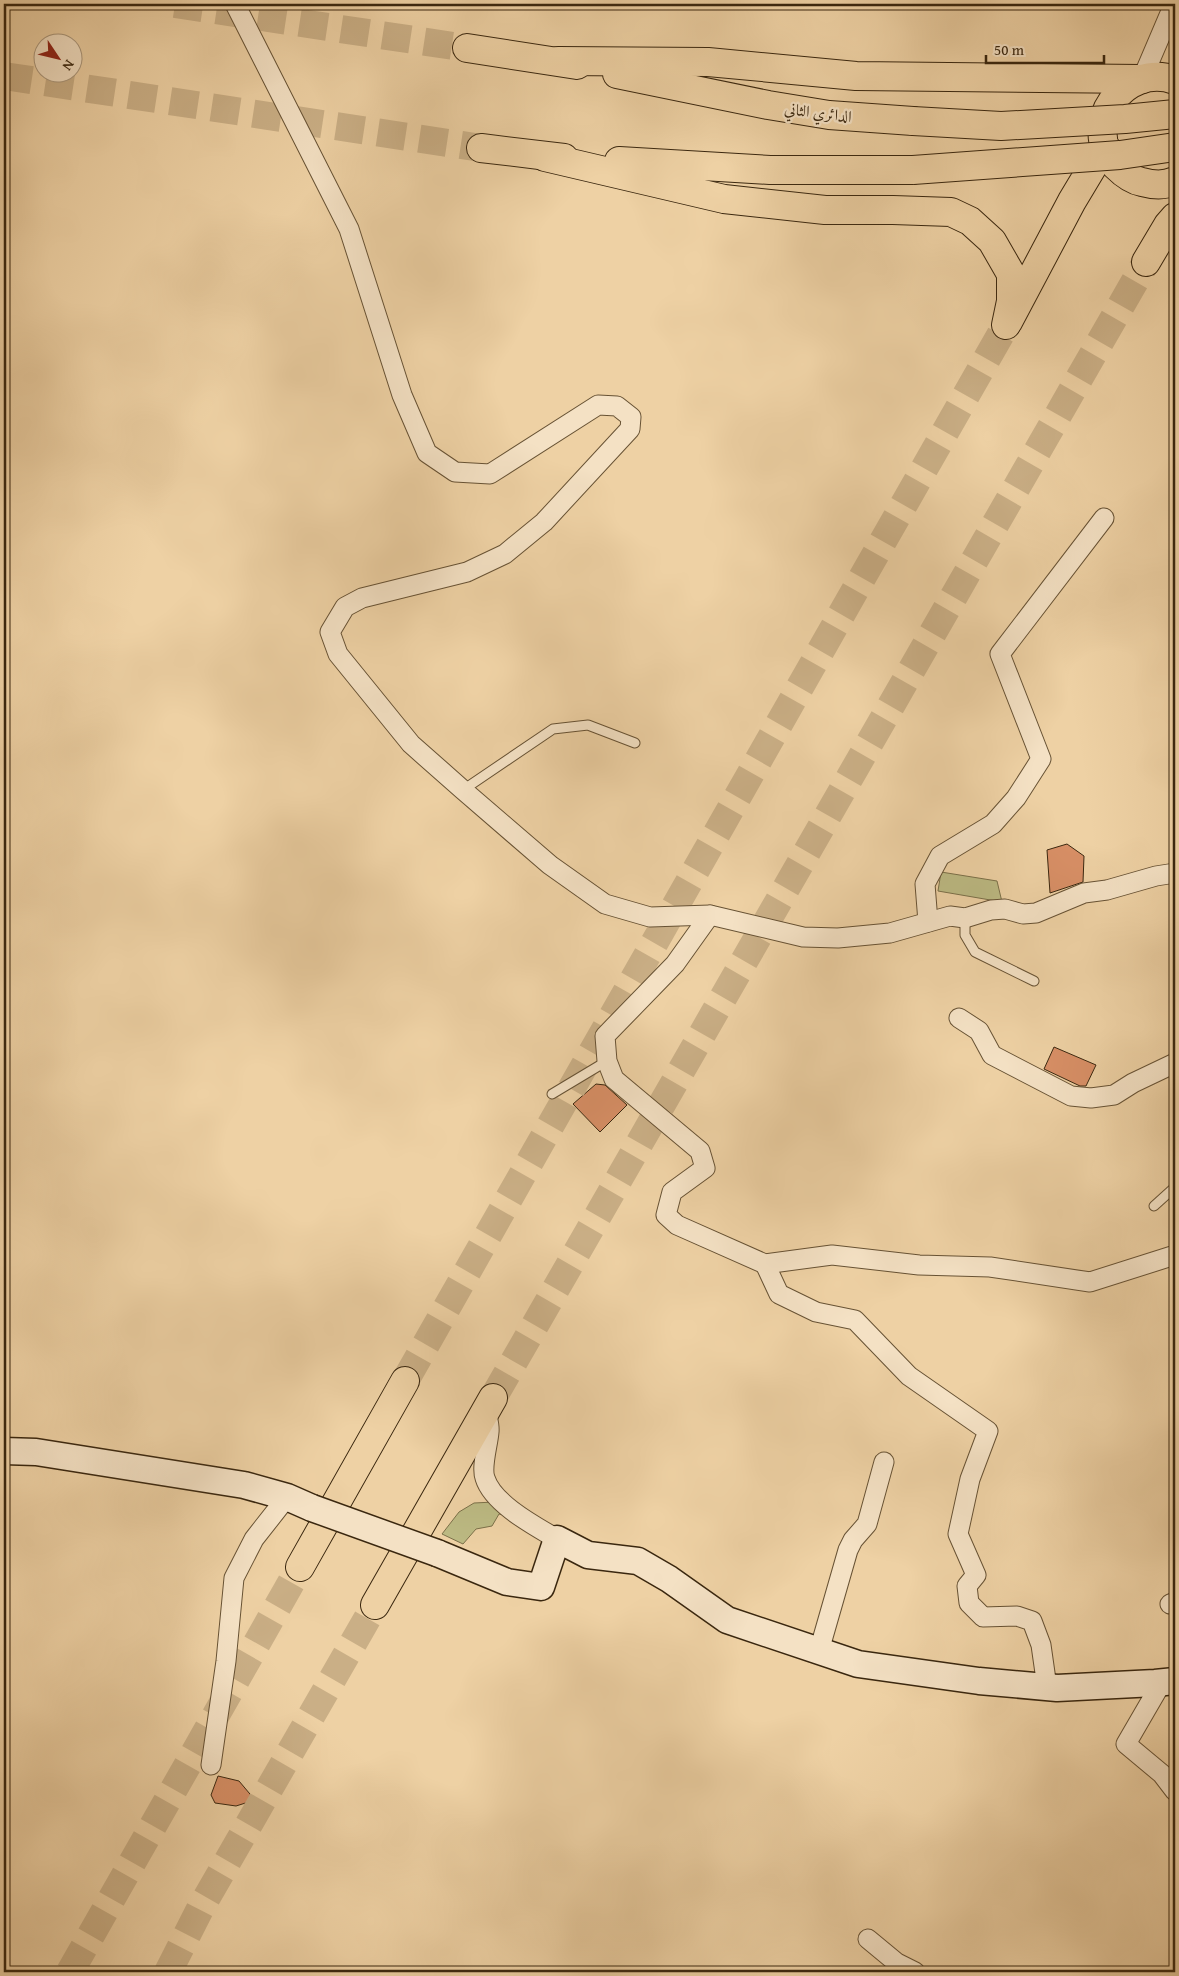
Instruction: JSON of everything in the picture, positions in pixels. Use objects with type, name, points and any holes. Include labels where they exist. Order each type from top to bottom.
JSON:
[{"type":"main road","name":"الدائري الثاني","points":[[467,48],[558,61],[768,105],[829,115],[1000,126],[1126,120],[1175,114]]},
{"type":"main road","points":[[558,61],[708,62],[856,76],[1142,78],[1155,76],[1175,80]]},
{"type":"main road","points":[[1142,78],[1126,86],[1114,97],[1106,112],[1103,129],[1105,146],[1117,167],[1137,181],[1153,185],[1175,181]]},
{"type":"main road","points":[[545,157],[724,199],[826,210],[951,212],[970,221],[992,241],[1011,274],[1011,301],[1006,325],[1072,201],[1105,146]]},
{"type":"main road","points":[[481,148],[545,157],[770,170],[913,170],[1120,155],[1175,146]]},
{"type":"main road","points":[[1175,198],[1146,262],[1168,225],[1175,217]]},
{"type":"main road","points":[[300,1567],[405,1381]]},
{"type":"main road","points":[[375,1605],[489,1404]]},
{"type":"street","points":[[235,4],[349,228],[402,395],[427,453],[454,472],[490,474],[598,405],[617,406],[631,417],[630,429],[544,522],[506,554],[467,572],[362,598],[345,607],[330,632],[338,654],[411,744],[550,866],[605,904],[650,917],[710,915],[803,937],[838,938],[890,933],[950,916],[965,918],[991,910],[1004,909],[1023,914],[1036,913],[1084,893],[1107,890],[1175,873]]},
{"type":"street","points":[[1142,78],[1174,4]]},
{"type":"street","points":[[928,922],[924,884],[940,856],[993,824],[1016,798],[1041,759],[1000,654],[1104,518]]},
{"type":"street","points":[[710,915],[675,964],[605,1036],[607,1062],[614,1079],[700,1151],[704,1168],[672,1192],[666,1215],[677,1225],[765,1264],[832,1255],[919,1265],[990,1267],[1090,1282],[1175,1255]]},
{"type":"street","points":[[959,1018],[979,1031],[992,1055],[1071,1096],[1091,1098],[1114,1095],[1133,1082],[1175,1064]]},
{"type":"street","points":[[765,1264],[779,1294],[816,1312],[855,1320],[909,1376],[988,1431],[970,1479],[958,1534],[976,1576],[967,1586],[969,1603],[983,1617],[1017,1616],[1032,1621],[1041,1646],[1047,1687]]},
{"type":"street","points":[[489,1404],[490,1430],[484,1478],[498,1499],[516,1514],[588,1555],[638,1561],[669,1579],[727,1620],[858,1664],[918,1673],[1047,1687],[1169,1681]]},
{"type":"street","points":[[4,1451],[36,1452],[244,1485],[287,1497],[312,1508],[437,1553],[507,1582],[541,1587],[557,1539]]},
{"type":"street","points":[[818,1651],[848,1550],[853,1540],[867,1524],[884,1462]]},
{"type":"street","points":[[211,1765],[226,1661],[234,1578],[254,1539],[287,1497]]},
{"type":"street","points":[[1169,1681],[1126,1744],[1162,1774],[1175,1791]]},
{"type":"street","points":[[868,1939],[897,1964],[915,1972]]},
{"type":"lane","points":[[463,790],[553,729],[588,725],[635,743]]},
{"type":"lane","points":[[965,918],[965,935],[975,952],[1034,981]]},
{"type":"lane","points":[[552,1094],[607,1062]]},
{"type":"lane","points":[[1154,1206],[1175,1187]]},
{"type":"shaded area","points":[[941,872],[997,881],[1002,902],[938,891]]},
{"type":"shaded area","points":[[494,1502],[504,1515],[499,1514],[492,1526],[476,1529],[463,1544],[442,1534],[459,1512],[474,1503]]},
{"type":"building","points":[[1067,844],[1084,856],[1083,882],[1050,893],[1047,850]]},
{"type":"building","points":[[1054,1047],[1096,1065],[1086,1086],[1080,1086],[1044,1069]]},
{"type":"building","points":[[596,1084],[605,1085],[627,1105],[600,1132],[573,1104]]},
{"type":"building","points":[[218,1776],[239,1781],[255,1800],[236,1806],[215,1803],[211,1795]]},
{"type":"tunnel","points":[[175,4],[467,48]]},
{"type":"tunnel","points":[[4,76],[481,148]]},
{"type":"tunnel","points":[[493,1398],[1146,262]]},
{"type":"tunnel","points":[[405,1381],[1006,325]]},
{"type":"tunnel","points":[[70,1972],[300,1567]]},
{"type":"tunnel","points":[[168,1972],[200,1909],[375,1605]]}]
